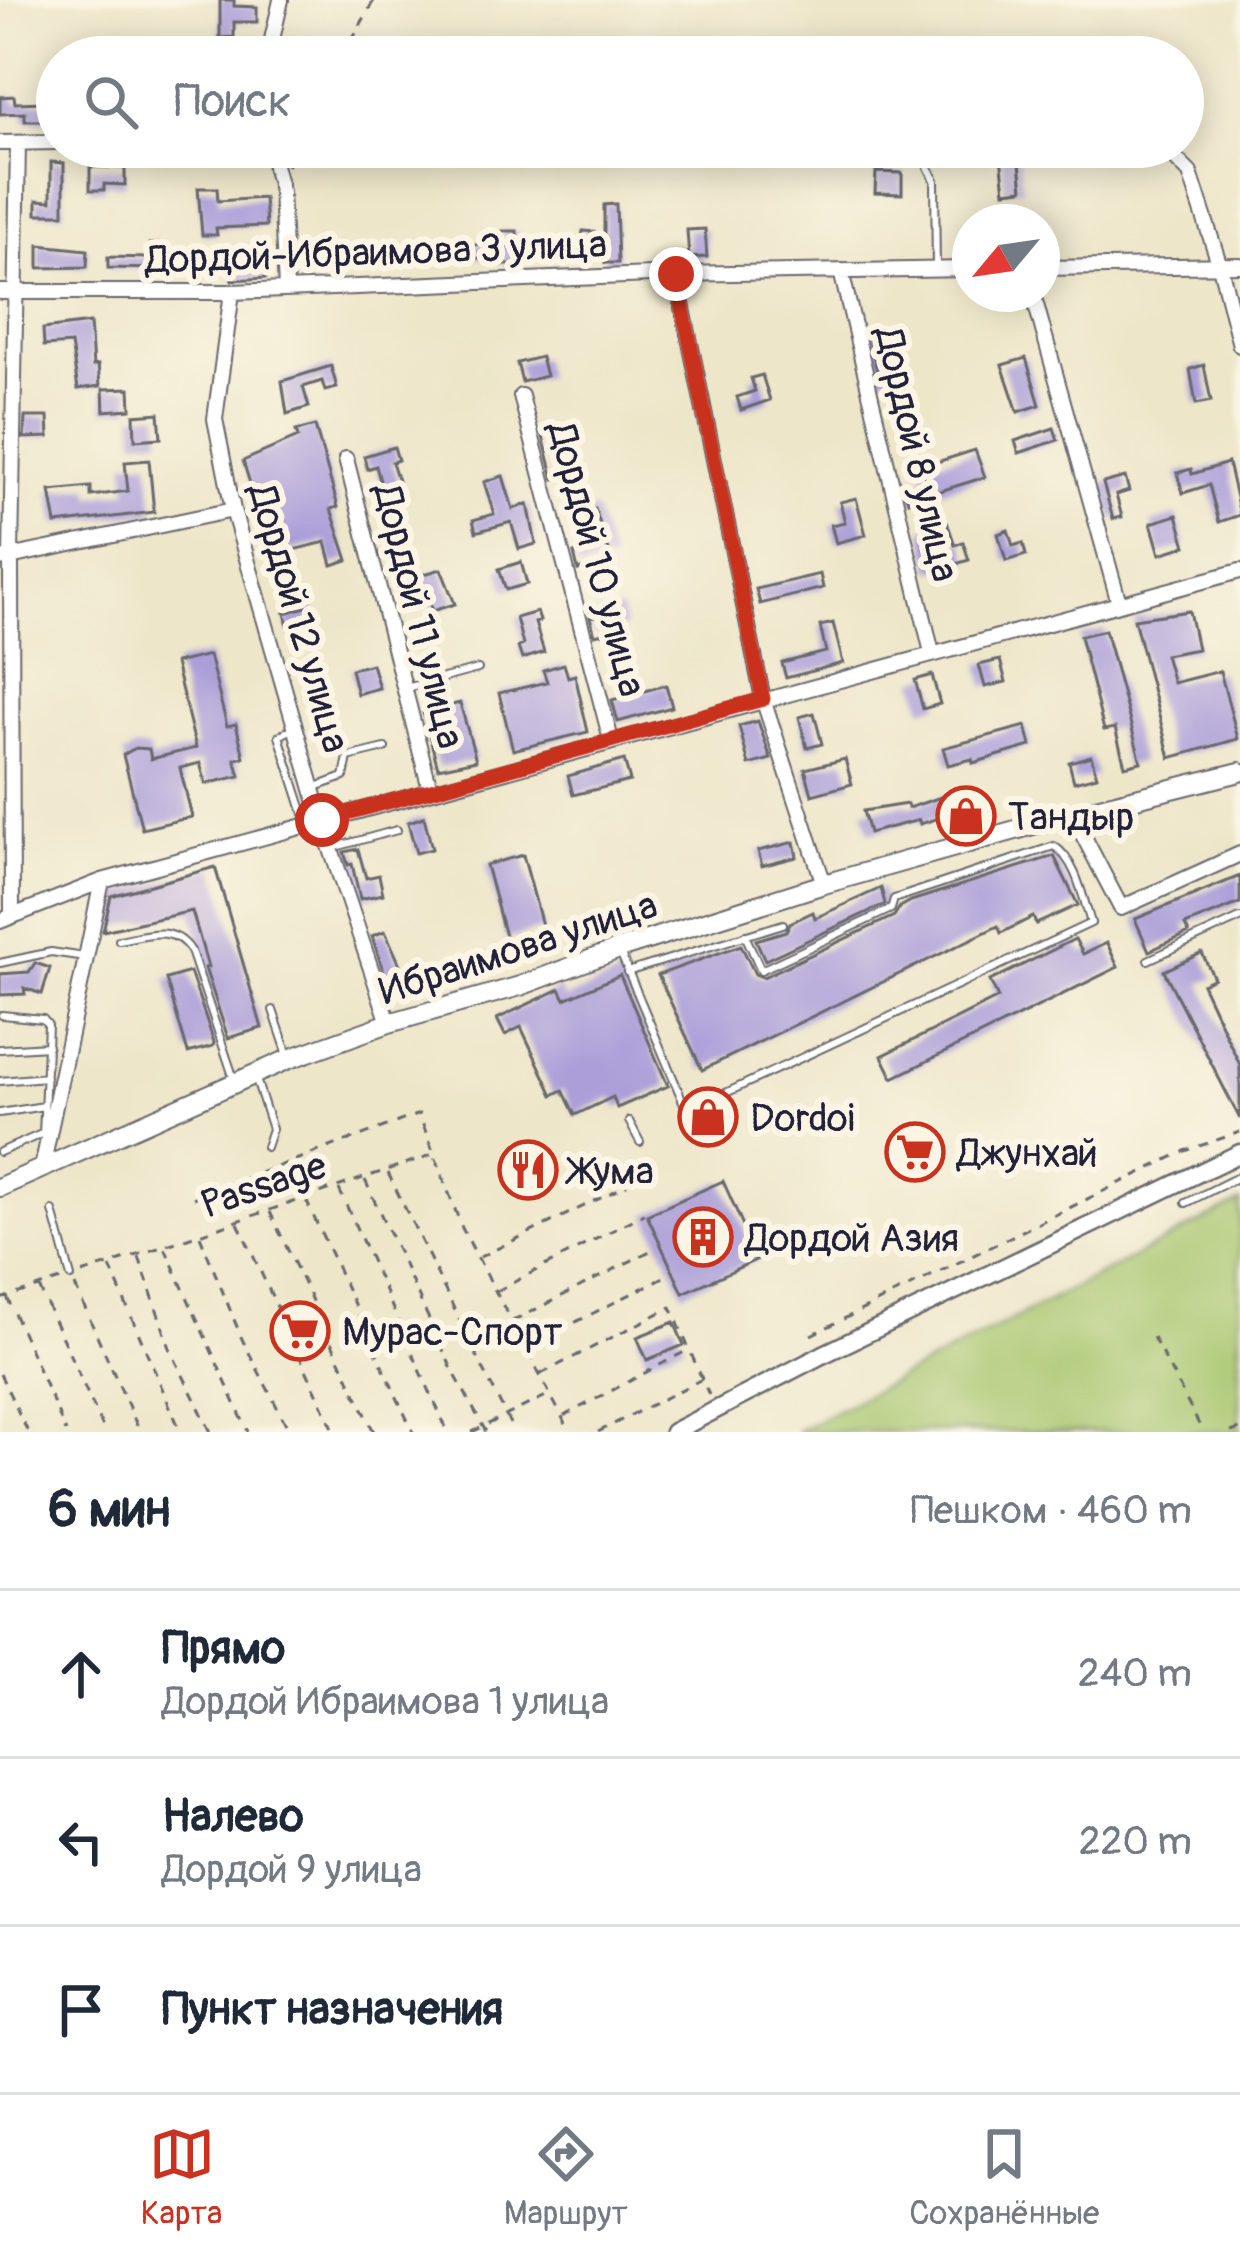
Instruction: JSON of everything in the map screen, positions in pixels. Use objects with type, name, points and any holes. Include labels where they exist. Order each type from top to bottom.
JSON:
[{"type":"main road","name":"Ибраимова улица","points":[[0,1187],[289,1059],[389,1023],[520,986],[824,884],[1240,772]]},
{"type":"street","points":[[273,36],[281,0]]},
{"type":"street","points":[[0,143],[36,143]]},
{"type":"street","points":[[18,143],[7,292],[6,919],[102,881],[1240,571]]},
{"type":"street","points":[[274,168],[280,191],[286,290]]},
{"type":"street","points":[[1185,168],[1220,266],[1240,346]]},
{"type":"street","points":[[1060,268],[1240,265]]},
{"type":"street","name":"Дордой-Ибраимова 3 улица","points":[[7,292],[232,292],[676,274],[952,270]]},
{"type":"street","name":"Дордой 8 улица","points":[[841,272],[932,652]]},
{"type":"street","points":[[676,274],[763,699],[824,884]]},
{"type":"street","name":"Дордой 12 улица","points":[[232,292],[215,419],[233,510],[313,788],[315,822],[332,848],[389,1023]]},
{"type":"street","points":[[1038,312],[1119,603]]},
{"type":"street","name":"Дордой 10 улица","points":[[520,396],[611,740]]},
{"type":"street","name":"Дордой 11 улица","points":[[346,459],[430,789]]},
{"type":"street","points":[[5,558],[233,510]]},
{"type":"street","points":[[1072,814],[1121,908],[1240,854]]},
{"type":"street","points":[[42,1168],[102,881]]},
{"type":"street","points":[[673,1432],[1240,1153]]},
{"type":"lane","points":[[928,168],[935,180],[936,270]]},
{"type":"lane","points":[[405,688],[478,670]]},
{"type":"lane","points":[[296,728],[279,736],[315,822]]},
{"type":"lane","points":[[313,788],[344,777],[348,757],[385,748]]},
{"type":"lane","points":[[332,848],[398,830]]},
{"type":"lane","points":[[619,949],[687,1111],[1091,922],[1062,851],[1054,846],[893,899],[891,909],[761,970],[745,934]]},
{"type":"lane","points":[[1148,960],[1240,919]]},
{"type":"lane","points":[[627,972],[783,924]]},
{"type":"lane","points":[[119,940],[167,932],[183,938],[272,1129],[266,1147]]},
{"type":"lane","points":[[0,963],[51,952],[86,957]]},
{"type":"lane","points":[[273,1010],[289,1059]]},
{"type":"lane","points":[[0,1152],[46,1132],[48,1046],[48,1025],[43,1019],[2,1015]]},
{"type":"lane","points":[[0,1048],[48,1046]]},
{"type":"lane","points":[[0,1082],[46,1078]]},
{"type":"lane","points":[[0,1113],[45,1106]]},
{"type":"lane","points":[[629,1121],[640,1142]]},
{"type":"lane","points":[[1186,1203],[1240,1176]]},
{"type":"lane","points":[[53,1211],[71,1277]]},
{"type":"path","points":[[354,36],[374,0]]},
{"type":"path","points":[[193,1198],[418,1114],[478,1258],[570,1432]]},
{"type":"path","points":[[811,1335],[1185,1151],[1240,1132]]},
{"type":"path","name":"Passage","points":[[0,1299],[434,1154]]},
{"type":"path","points":[[387,1171],[514,1432]]},
{"type":"path","points":[[364,1178],[484,1429]]},
{"type":"path","points":[[478,1258],[627,1185]]},
{"type":"path","points":[[338,1187],[448,1432]]},
{"type":"path","points":[[305,1198],[413,1432]]},
{"type":"path","points":[[269,1210],[374,1432]]},
{"type":"path","points":[[496,1292],[644,1214]]},
{"type":"path","points":[[237,1222],[335,1432]]},
{"type":"path","points":[[199,1235],[242,1339],[290,1432]]},
{"type":"path","points":[[164,1246],[248,1432]]},
{"type":"path","points":[[512,1322],[656,1249]]},
{"type":"path","points":[[138,1255],[171,1351],[212,1432]]},
{"type":"path","points":[[110,1265],[181,1432]]},
{"type":"path","points":[[525,1348],[668,1275]]},
{"type":"path","points":[[71,1277],[140,1432]]},
{"type":"path","points":[[39,1287],[105,1432]]},
{"type":"path","points":[[7,1297],[66,1432]]},
{"type":"path","points":[[539,1375],[671,1307],[713,1405]]},
{"type":"path","points":[[1153,1337],[1203,1432]]},
{"type":"path","points":[[562,1417],[689,1349]]},
{"type":"path","points":[[0,1374],[28,1432]]},
{"type":"path","points":[[598,1432],[702,1379]]},
{"type":"path","points":[[472,1432],[550,1394]]},
{"type":"path","points":[[1231,1432],[1240,1429]]},
{"type":"green space","points":[[1240,1202],[1240,1432],[795,1432]]},
{"type":"building","points":[[220,0],[257,7],[257,22],[234,22],[234,36],[220,36]]},
{"type":"building","points":[[14,96],[15,103],[36,102],[36,121],[25,121],[25,113],[0,114],[0,97]]},
{"type":"building","points":[[51,168],[64,168],[64,214],[37,214],[37,200],[51,201]]},
{"type":"building","points":[[90,168],[125,168],[125,185],[104,184],[104,190],[90,190]]},
{"type":"building","points":[[1002,168],[1020,168],[1023,189],[1005,191]]},
{"type":"building","points":[[876,172],[902,173],[902,194],[875,193]]},
{"type":"building","points":[[198,188],[217,188],[218,201],[264,198],[266,226],[216,228],[217,235],[202,235]]},
{"type":"building","points":[[616,204],[618,263],[605,263],[605,247],[581,244],[583,231],[604,233],[604,205]]},
{"type":"building","points":[[705,229],[707,257],[689,258],[687,230]]},
{"type":"building","points":[[503,231],[517,231],[518,265],[504,265],[504,255],[469,259],[467,246],[504,241]]},
{"type":"building","points":[[149,244],[159,244],[159,269],[108,268],[108,257],[149,258]]},
{"type":"building","points":[[39,245],[88,250],[87,267],[39,268]]},
{"type":"building","points":[[264,247],[266,278],[232,280],[230,248]]},
{"type":"building","points":[[90,323],[93,366],[98,365],[100,386],[78,389],[71,344],[44,346],[43,329]]},
{"type":"building","points":[[883,328],[895,374],[879,379],[867,331]]},
{"type":"building","points":[[541,357],[546,376],[522,382],[517,363]]},
{"type":"building","points":[[1026,358],[1040,405],[1018,412],[1002,365]]},
{"type":"building","points":[[1204,365],[1211,401],[1196,404],[1190,369]]},
{"type":"building","points":[[331,366],[337,388],[325,391],[322,381],[303,387],[309,407],[287,414],[282,381]]},
{"type":"building","points":[[762,375],[770,400],[741,410],[737,397],[755,391],[751,378]]},
{"type":"building","points":[[130,388],[131,409],[104,411],[103,389]]},
{"type":"building","points":[[159,413],[161,438],[135,440],[134,415]]},
{"type":"building","points":[[25,417],[48,417],[49,437],[24,438]]},
{"type":"building","points":[[315,426],[338,507],[331,509],[348,560],[332,565],[326,542],[268,556],[266,546],[280,542],[270,505],[258,509],[243,461],[298,437],[296,431]]},
{"type":"building","points":[[1054,428],[1058,440],[1019,453],[1015,441]]},
{"type":"building","points":[[562,431],[569,475],[554,479],[543,436]]},
{"type":"building","points":[[394,447],[398,460],[392,462],[400,487],[383,492],[376,466],[367,469],[364,456]]},
{"type":"building","points":[[975,450],[985,477],[908,501],[904,488],[926,481],[921,467]]},
{"type":"building","points":[[149,460],[154,512],[56,524],[50,491],[91,487],[91,496],[128,491],[125,462]]},
{"type":"building","points":[[1228,463],[1240,515],[1219,522],[1209,485],[1183,493],[1177,473],[1191,469],[1192,474]]},
{"type":"building","points":[[503,476],[513,509],[528,504],[536,544],[519,549],[511,522],[476,532],[473,520],[494,514],[484,482]]},
{"type":"building","points":[[1125,477],[1129,491],[1116,495],[1122,517],[1113,519],[1103,483]]},
{"type":"building","points":[[856,498],[866,535],[836,543],[831,525],[845,522],[840,502]]},
{"type":"building","points":[[595,509],[612,560],[578,570],[574,553],[592,548],[586,526],[575,529],[571,515]]},
{"type":"building","points":[[1177,515],[1186,546],[1160,554],[1151,523]]},
{"type":"building","points":[[947,522],[955,545],[963,542],[969,560],[932,571],[923,530]]},
{"type":"building","points":[[1008,530],[1013,546],[1023,543],[1026,555],[1006,561],[998,534]]},
{"type":"building","points":[[521,562],[527,584],[506,590],[499,569]]},
{"type":"building","points":[[441,569],[455,604],[432,611],[424,586],[418,588],[414,577]]},
{"type":"building","points":[[820,574],[823,588],[760,604],[756,589]]},
{"type":"building","points":[[313,605],[319,626],[290,634],[285,613]]},
{"type":"building","points":[[621,609],[626,627],[595,635],[590,617]]},
{"type":"building","points":[[1189,611],[1197,649],[1165,655],[1173,683],[1220,671],[1238,739],[1170,758],[1134,619]]},
{"type":"building","points":[[537,612],[540,621],[535,623],[544,652],[522,659],[516,618]]},
{"type":"building","points":[[833,623],[843,663],[786,678],[782,663],[826,652],[820,626]]},
{"type":"building","points":[[1105,630],[1141,762],[1125,766],[1115,728],[1104,730],[1080,636]]},
{"type":"building","points":[[209,655],[227,726],[236,724],[244,757],[235,759],[240,776],[206,784],[200,763],[180,768],[192,817],[142,829],[123,755],[135,748],[149,749],[151,759],[196,748],[175,663]]},
{"type":"building","points":[[1000,660],[1006,682],[985,687],[979,665]]},
{"type":"building","points":[[372,664],[379,688],[357,694],[351,669]]},
{"type":"building","points":[[564,664],[568,677],[575,675],[588,732],[513,750],[499,693],[547,682],[543,670]]},
{"type":"building","points":[[932,675],[940,704],[923,709],[915,680]]},
{"type":"building","points":[[666,685],[672,707],[618,722],[612,700]]},
{"type":"building","points":[[460,703],[476,760],[438,768],[423,712]]},
{"type":"building","points":[[814,713],[822,744],[807,748],[799,717]]},
{"type":"building","points":[[758,721],[771,759],[749,765],[739,726]]},
{"type":"building","points":[[1026,726],[1031,746],[973,763],[972,759],[948,765],[943,748]]},
{"type":"building","points":[[1091,756],[1097,776],[1074,782],[1069,762]]},
{"type":"building","points":[[845,759],[852,784],[812,795],[805,769]]},
{"type":"building","points":[[624,760],[630,781],[573,795],[568,776]]},
{"type":"building","points":[[965,789],[970,808],[869,833],[863,811],[907,804],[908,808]]},
{"type":"building","points":[[424,817],[432,849],[416,853],[408,822]]},
{"type":"building","points":[[794,842],[797,857],[762,866],[758,851]]},
{"type":"building","points":[[358,849],[366,878],[379,875],[383,894],[360,899],[352,864],[348,865],[344,852]]},
{"type":"building","points":[[523,855],[543,929],[506,940],[486,865]]},
{"type":"building","points":[[1054,856],[1078,905],[1036,924],[1033,917],[1001,933],[998,926],[702,1070],[658,975],[741,945],[755,974],[763,977],[894,916],[911,901]]},
{"type":"building","points":[[215,867],[262,1028],[228,1038],[192,911],[103,931],[111,896]]},
{"type":"building","points":[[1240,876],[1240,903],[1185,925],[1189,933],[1149,951],[1135,919]]},
{"type":"building","points":[[881,888],[885,904],[765,960],[756,940],[786,931],[790,923],[813,912],[815,918]]},
{"type":"building","points":[[385,931],[405,976],[387,982],[372,936]]},
{"type":"building","points":[[1075,939],[1083,954],[1107,943],[1118,967],[893,1078],[882,1056],[998,998],[990,981]]},
{"type":"building","points":[[1202,953],[1214,978],[1202,984],[1240,1065],[1240,1119],[1164,971]]},
{"type":"building","points":[[35,963],[50,968],[42,994],[24,988],[25,994],[0,995],[0,974],[29,972]]},
{"type":"building","points":[[190,972],[214,1042],[188,1053],[166,979]]},
{"type":"building","points":[[620,975],[668,1086],[617,1108],[613,1097],[575,1115],[563,1090],[553,1095],[521,1027],[505,1035],[497,1019],[560,989],[565,999]]},
{"type":"building","name":"Дордой Азия","points":[[723,1181],[758,1259],[683,1293],[647,1215]]},
{"type":"building","points":[[674,1322],[684,1345],[647,1360],[637,1337]]},
{"type":"place","name":"Тандыр","points":[[966,816]]},
{"type":"place","name":"Dordoi","points":[[708,1117]]},
{"type":"place","name":"Джунхай","points":[[915,1152]]},
{"type":"place","name":"Жума","points":[[528,1170]]},
{"type":"place","name":"Дордой Азия","points":[[703,1237]]},
{"type":"place","name":"Мурас-Спорт","points":[[300,1331]]},
{"type":"route","points":[[322,820],[763,699],[676,274]]}]
